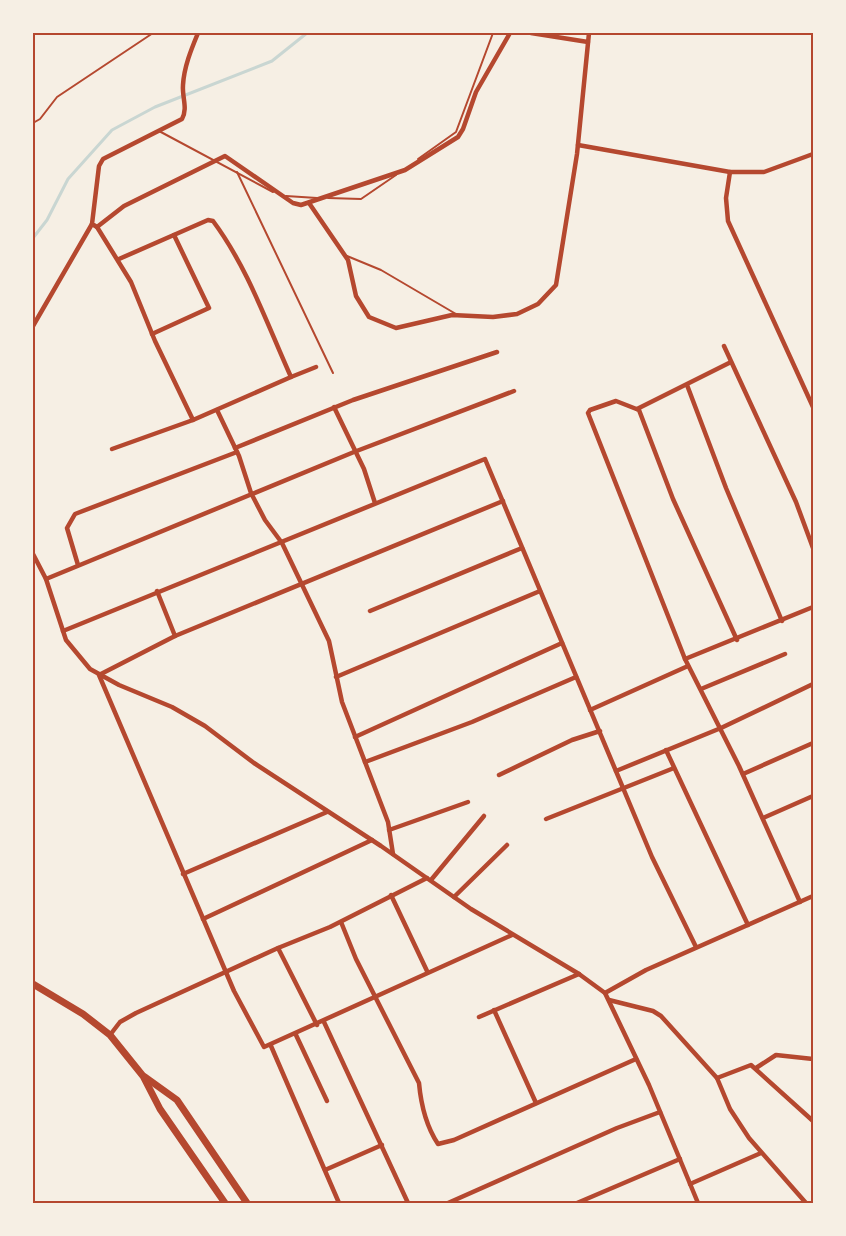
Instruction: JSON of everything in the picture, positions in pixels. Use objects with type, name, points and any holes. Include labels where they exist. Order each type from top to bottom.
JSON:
[{"type":"main road","points":[[33,984],[83,1014],[110,1035],[143,1076],[160,1109],[225,1203]]},
{"type":"main road","points":[[143,1076],[177,1100],[247,1203]]},
{"type":"street","points":[[193,420],[119,259],[95,225],[99,166],[104,159],[182,119],[185,104],[183,87],[189,54],[198,33]]},
{"type":"street","points":[[33,326],[95,225],[124,206],[225,156],[300,206],[402,171],[458,137],[476,92],[510,33]]},
{"type":"street","points":[[531,33],[588,42]]},
{"type":"street","points":[[309,203],[348,260],[356,296],[369,317],[396,328],[458,316],[493,317],[518,314],[538,304],[556,285],[578,145],[589,33]]},
{"type":"street","points":[[578,145],[730,172],[764,172],[813,154]]},
{"type":"street","points":[[730,172],[726,198],[728,221],[813,407]]},
{"type":"street","points":[[119,259],[208,220],[213,221],[231,245],[246,274],[291,377]]},
{"type":"street","points":[[152,334],[209,308],[174,235]]},
{"type":"street","points":[[724,346],[796,502],[813,548]]},
{"type":"street","points":[[78,565],[68,528],[75,514],[236,450],[334,407],[497,352]]},
{"type":"street","points":[[731,362],[637,409],[611,402],[590,410],[588,413],[688,666],[743,774],[800,902]]},
{"type":"street","points":[[112,449],[193,420],[316,367]]},
{"type":"street","points":[[687,385],[726,488],[782,621]]},
{"type":"street","points":[[46,579],[354,452],[514,391]]},
{"type":"street","points":[[334,407],[364,470],[375,502]]},
{"type":"street","points":[[637,409],[676,504],[737,640]]},
{"type":"street","points":[[217,410],[236,450],[253,495],[282,543],[328,641],[336,677],[355,737],[389,830],[393,854]]},
{"type":"street","points":[[63,631],[157,591],[282,543],[483,458],[487,461],[652,857],[696,947]]},
{"type":"street","points":[[99,675],[175,636],[503,501]]},
{"type":"street","points":[[370,610],[522,548]]},
{"type":"street","points":[[33,554],[46,579],[63,631],[78,657],[99,675],[155,699],[197,722],[454,897],[579,974],[605,993],[660,1112],[698,1203]]},
{"type":"street","points":[[157,591],[175,636]]},
{"type":"street","points":[[336,677],[540,591]]},
{"type":"street","points":[[685,659],[737,640],[813,607]]},
{"type":"street","points":[[355,737],[562,644]]},
{"type":"street","points":[[701,689],[785,654]]},
{"type":"street","points":[[590,710],[688,666]]},
{"type":"street","points":[[99,675],[247,1020],[264,1047],[296,1035],[427,971],[512,934]]},
{"type":"street","points":[[364,762],[472,722],[576,677]]},
{"type":"street","points":[[616,771],[721,728],[813,684]]},
{"type":"street","points":[[499,775],[572,740],[600,731]]},
{"type":"street","points":[[743,774],[813,743]]},
{"type":"street","points":[[666,750],[748,925]]},
{"type":"street","points":[[546,819],[674,768]]},
{"type":"street","points":[[763,818],[813,796]]},
{"type":"street","points":[[389,830],[468,802]]},
{"type":"street","points":[[183,874],[327,812]]},
{"type":"street","points":[[110,1035],[115,1027],[128,1018],[226,970],[341,922],[391,895],[429,879],[484,816]]},
{"type":"street","points":[[203,919],[372,840]]},
{"type":"street","points":[[454,897],[507,845]]},
{"type":"street","points":[[391,895],[427,971]]},
{"type":"street","points":[[605,993],[645,970],[813,896]]},
{"type":"street","points":[[341,922],[375,998],[419,1083],[421,1105],[438,1144],[454,1140],[636,1059]]},
{"type":"street","points":[[278,948],[317,1025]]},
{"type":"street","points":[[479,1017],[579,974]]},
{"type":"street","points":[[609,1000],[653,1011],[661,1016],[717,1078],[730,1109],[761,1153],[806,1203]]},
{"type":"street","points":[[494,1010],[536,1103]]},
{"type":"street","points":[[324,1022],[408,1203]]},
{"type":"street","points":[[296,1035],[327,1101]]},
{"type":"street","points":[[271,1046],[339,1203]]},
{"type":"street","points":[[756,1068],[776,1055],[813,1059]]},
{"type":"street","points":[[717,1078],[746,1065],[756,1068],[813,1121]]},
{"type":"street","points":[[452,1202],[617,1128],[660,1112]]},
{"type":"street","points":[[325,1170],[382,1145]]},
{"type":"street","points":[[690,1184],[761,1153]]},
{"type":"street","points":[[577,1203],[680,1159]]},
{"type":"lane","points":[[33,123],[40,119],[57,97],[153,33]]},
{"type":"lane","points":[[159,131],[283,196],[361,199],[456,132],[493,33]]},
{"type":"lane","points":[[237,172],[333,373]]},
{"type":"lane","points":[[344,254],[381,270],[458,316]]},
{"type":"waterway","points":[[33,238],[47,220],[68,179],[112,130],[155,107],[272,61],[307,33]]}]
